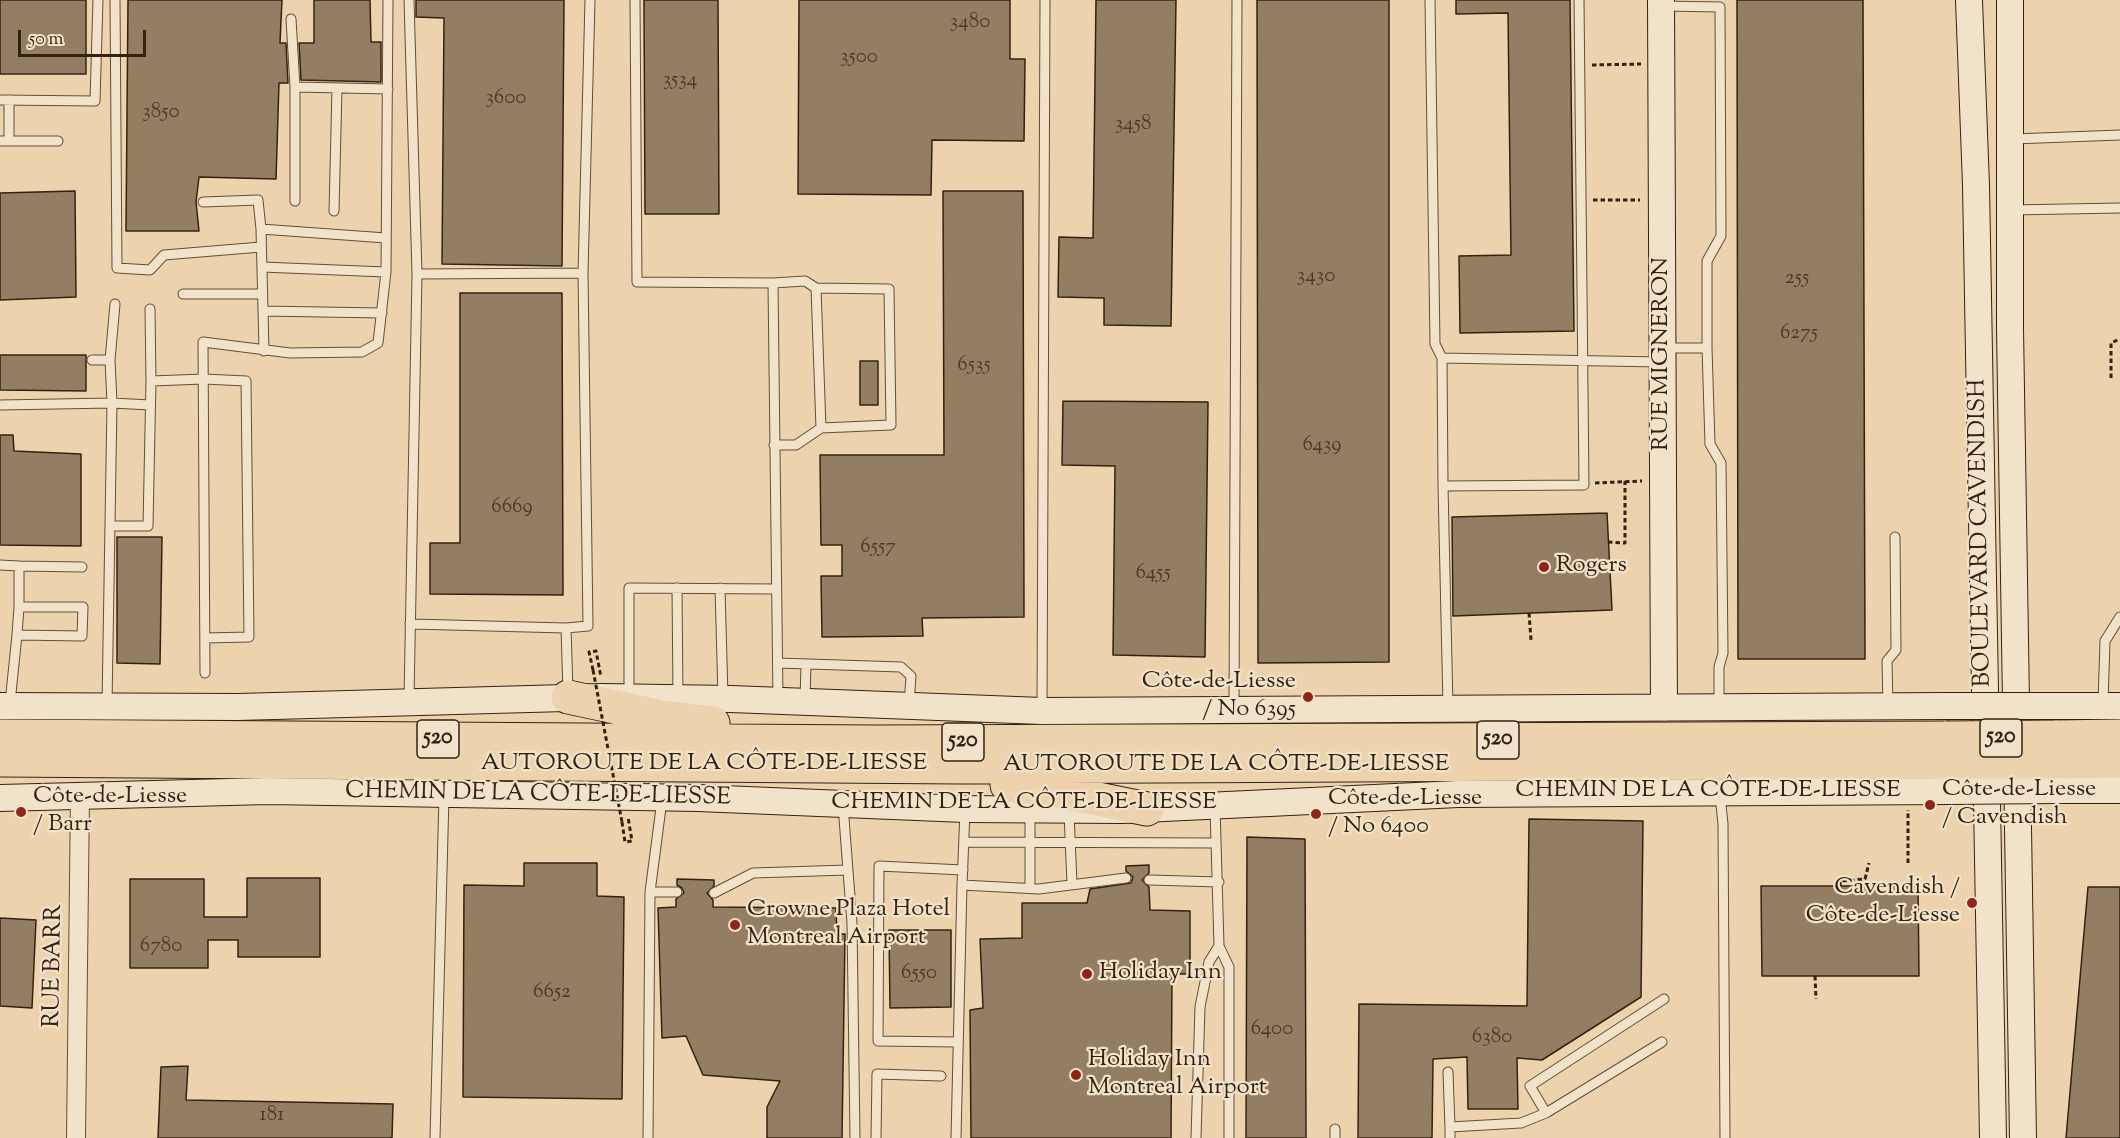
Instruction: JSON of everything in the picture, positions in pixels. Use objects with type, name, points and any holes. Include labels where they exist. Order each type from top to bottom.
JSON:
[{"type":"highway","points":[[568,697],[662,717],[876,742]]},
{"type":"highway","name":"CHEMIN DE LA CÔTE-DE-LIESSE","points":[[1947,764],[2055,749],[2120,736]]},
{"type":"highway","name":"AUTOROUTE DE LA CÔTE-DE-LIESSE","points":[[5,755],[876,742],[1947,764]]},
{"type":"highway","name":"CHEMIN DE LA CÔTE-DE-LIESSE","points":[[2055,749],[2120,761]]},
{"type":"highway","name":"AUTOROUTE DE LA CÔTE-DE-LIESSE","points":[[5,755],[854,766],[1947,764]]},
{"type":"highway","points":[[854,766],[1053,790],[1147,809]]},
{"type":"main road","name":"BOULEVARD CAVENDISH","points":[[1969,0],[1976,197],[1992,1138]]},
{"type":"main road","name":"BOULEVARD CAVENDISH","points":[[2010,0],[2010,210],[2023,1138]]},
{"type":"main road","name":"RUE MIGNERON","points":[[1661,3],[1664,708]]},
{"type":"main road","name":"CHEMIN DE LA CÔTE-DE-LIESSE","points":[[7,706],[107,707],[568,697],[723,699],[909,708],[1042,711],[1946,706],[2055,749],[2120,790]]},
{"type":"main road","name":"CHEMIN DE LA CÔTE-DE-LIESSE","points":[[0,798],[268,791],[662,798],[1030,810],[1147,809],[1215,804],[1468,794],[1720,792],[2055,749],[2111,706]]},
{"type":"street","name":"RUE BARR","points":[[76,1138],[80,795]]},
{"type":"lane","points":[[58,141],[5,141],[5,100],[95,101],[98,0]]},
{"type":"lane","points":[[115,0],[117,268],[150,270],[164,255],[261,247]]},
{"type":"lane","points":[[205,673],[203,342],[264,351],[362,352],[378,343],[386,272],[388,0]]},
{"type":"lane","points":[[409,0],[417,274],[409,702]]},
{"type":"lane","points":[[410,624],[566,628],[588,626],[583,273],[590,0]]},
{"type":"lane","points":[[635,0],[637,282],[773,283],[805,281],[816,288],[889,289],[891,425],[820,428],[796,445],[774,445]]},
{"type":"lane","points":[[1042,711],[1045,0]]},
{"type":"lane","points":[[1234,711],[1237,0]]},
{"type":"lane","points":[[1430,0],[1435,344],[1442,358],[1448,710]]},
{"type":"lane","points":[[1443,486],[1584,485],[1579,0]]},
{"type":"lane","points":[[1661,3],[1720,7],[1721,236],[1707,261],[1710,444],[1721,463],[1724,653],[1719,667],[1719,708]]},
{"type":"lane","points":[[291,20],[295,87],[295,201]]},
{"type":"lane","points":[[295,87],[388,89]]},
{"type":"lane","points":[[334,211],[337,88]]},
{"type":"lane","points":[[2011,139],[2120,135]]},
{"type":"lane","points":[[203,202],[258,200],[261,229],[264,351]]},
{"type":"lane","points":[[2010,210],[2120,208]]},
{"type":"lane","points":[[261,229],[386,238]]},
{"type":"lane","points":[[262,267],[386,272]]},
{"type":"lane","points":[[417,274],[583,273]]},
{"type":"lane","points":[[773,283],[778,701]]},
{"type":"lane","points":[[816,288],[820,428]]},
{"type":"lane","points":[[183,294],[262,294]]},
{"type":"lane","points":[[107,707],[112,403],[110,360],[115,304]]},
{"type":"lane","points":[[110,526],[148,526],[150,309]]},
{"type":"lane","points":[[263,311],[382,313]]},
{"type":"lane","points":[[1442,358],[1582,359],[1663,355],[1707,348]]},
{"type":"lane","points":[[92,360],[110,360]]},
{"type":"lane","points":[[151,381],[204,379],[246,381],[249,637],[205,638]]},
{"type":"lane","points":[[0,405],[112,403],[150,405]]},
{"type":"lane","points":[[1888,707],[1887,661],[1896,650],[1895,537]]},
{"type":"lane","points":[[0,565],[82,567]]},
{"type":"lane","points":[[7,706],[11,693],[17,635],[19,566]]},
{"type":"lane","points":[[629,697],[629,588],[776,589]]},
{"type":"lane","points":[[677,588],[678,698]]},
{"type":"lane","points":[[720,588],[723,699]]},
{"type":"lane","points":[[17,635],[82,636],[83,607],[19,607]]},
{"type":"lane","points":[[2111,706],[2105,641],[2120,617]]},
{"type":"lane","points":[[566,628],[568,697]]},
{"type":"lane","points":[[778,663],[901,667],[911,676],[909,708]]},
{"type":"lane","points":[[806,664],[806,702]]},
{"type":"lane","points":[[1720,792],[1723,824],[1725,1138]]},
{"type":"lane","points":[[435,1138],[444,794]]},
{"type":"lane","points":[[648,1138],[650,892],[662,798]]},
{"type":"lane","points":[[1215,804],[1219,882],[1219,946],[1229,968],[1229,1138]]},
{"type":"lane","points":[[843,805],[852,923],[855,1138]]},
{"type":"lane","points":[[956,1138],[965,809]]},
{"type":"lane","points":[[1069,809],[1072,884]]},
{"type":"lane","points":[[1030,810],[1030,888]]},
{"type":"lane","points":[[964,842],[1216,843]]},
{"type":"lane","points":[[957,1042],[878,1041],[879,866],[963,870]]},
{"type":"lane","points":[[714,893],[753,873],[847,870]]},
{"type":"lane","points":[[962,885],[1030,888],[1126,878]]},
{"type":"lane","points":[[1149,880],[1219,882]]},
{"type":"lane","points":[[650,892],[676,892]]},
{"type":"lane","points":[[1196,1138],[1200,1007],[1209,962],[1219,946]]},
{"type":"lane","points":[[1546,1113],[1530,1086],[1664,999]]},
{"type":"lane","points":[[1450,1127],[1521,1123],[1546,1113],[1662,1042]]},
{"type":"lane","points":[[1448,1072],[1450,1138]]},
{"type":"lane","points":[[876,1138],[877,1074],[941,1076]]},
{"type":"path","points":[[1604,64],[1641,64]]},
{"type":"path","points":[[1605,200],[1642,200]]},
{"type":"path","points":[[2111,378],[2111,342],[2120,339]]},
{"type":"path","points":[[1605,482],[1644,481]]},
{"type":"path","points":[[1608,542],[1625,543],[1625,482]]},
{"type":"path","points":[[1529,613],[1531,640]]},
{"type":"path","points":[[602,682],[596,651],[589,652],[625,842],[632,841],[630,827]]},
{"type":"path","points":[[1908,863],[1909,806]]},
{"type":"path","points":[[1840,886],[1840,881],[1865,879],[1869,863]]},
{"type":"path","points":[[1815,976],[1816,999]]},
{"type":"building","points":[[0,0],[86,0],[86,74],[0,74]]},
{"type":"building","points":[[128,0],[282,0],[280,43],[286,43],[288,83],[279,83],[276,179],[199,177],[196,202],[199,231],[126,231]]},
{"type":"building","points":[[314,0],[370,0],[371,42],[381,42],[381,82],[301,80],[299,43],[314,43]]},
{"type":"building","points":[[416,0],[564,0],[562,266],[442,264],[444,18],[416,17]]},
{"type":"building","points":[[644,0],[718,0],[719,214],[645,214]]},
{"type":"building","points":[[799,0],[1010,0],[1010,59],[1025,59],[1024,141],[932,140],[931,195],[798,194]]},
{"type":"building","points":[[1096,0],[1176,0],[1171,326],[1104,325],[1104,298],[1058,297],[1059,237],[1093,238]]},
{"type":"building","points":[[1257,0],[1389,0],[1389,662],[1258,663]]},
{"type":"building","points":[[1456,0],[1570,0],[1574,331],[1460,333],[1459,256],[1511,255],[1508,13],[1456,14]]},
{"type":"building","points":[[1737,0],[1863,0],[1865,659],[1738,659]]},
{"type":"building","points":[[75,191],[76,297],[0,300],[0,193]]},
{"type":"building","points":[[943,191],[1023,191],[1024,617],[922,618],[923,636],[822,637],[821,576],[842,576],[842,545],[821,545],[820,455],[944,455]]},
{"type":"building","points":[[460,293],[562,293],[563,595],[430,594],[430,543],[460,543]]},
{"type":"building","points":[[0,355],[86,355],[86,391],[0,390]]},
{"type":"building","points":[[860,361],[878,361],[878,405],[860,405]]},
{"type":"building","points":[[1063,401],[1208,402],[1205,657],[1113,655],[1115,466],[1062,465]]},
{"type":"building","points":[[0,435],[13,435],[14,451],[81,454],[81,546],[0,545]]},
{"type":"building","points":[[1607,513],[1612,610],[1453,616],[1452,517]]},
{"type":"building","points":[[117,537],[162,537],[160,664],[117,663]]},
{"type":"building","points":[[1529,819],[1643,821],[1641,997],[1542,1060],[1517,1058],[1518,1109],[1468,1109],[1467,1057],[1433,1059],[1432,1138],[1358,1138],[1359,1004],[1527,1006]]},
{"type":"building","points":[[1247,837],[1305,839],[1306,1138],[1246,1138]]},
{"type":"building","points":[[524,863],[597,863],[597,896],[624,897],[622,1099],[463,1097],[464,885],[524,886]]},
{"type":"building","points":[[1149,865],[1149,873],[1142,880],[1149,887],[1150,910],[1190,911],[1190,974],[1172,974],[1171,1138],[971,1138],[970,1010],[983,1008],[980,939],[1022,938],[1022,903],[1087,903],[1090,889],[1131,883],[1133,877],[1126,871],[1126,866]]},
{"type":"building","points":[[247,878],[320,878],[320,957],[238,957],[238,940],[208,940],[208,968],[130,968],[130,879],[204,879],[204,917],[247,917]]},
{"type":"building","points":[[677,879],[714,880],[714,886],[707,893],[713,900],[713,907],[836,908],[837,934],[845,934],[842,1138],[767,1138],[767,1107],[780,1081],[703,1075],[686,1036],[662,1038],[658,908],[676,907],[676,899],[684,893],[677,885]]},
{"type":"building","points":[[1761,886],[1918,886],[1919,976],[1762,976]]},
{"type":"building","points":[[2088,887],[2120,887],[2120,1138],[2066,1138]]},
{"type":"building","points":[[0,918],[36,920],[32,1008],[0,1006]]},
{"type":"building","points":[[889,930],[951,930],[951,1007],[890,1008]]},
{"type":"building","points":[[188,1066],[186,1100],[393,1104],[392,1138],[158,1138],[161,1067]]},
{"type":"place","name":"Rogers","points":[[1544,567]]},
{"type":"place","name":"Côte-de-Liesse / No 6395","points":[[1308,697]]},
{"type":"place","name":"Côte-de-Liesse / Cavendish","points":[[1930,805]]},
{"type":"place","name":"Côte-de-Liesse / Barr","points":[[21,812]]},
{"type":"place","name":"Côte-de-Liesse / No 6400","points":[[1316,814]]},
{"type":"place","name":"Cavendish / Côte-de-Liesse","points":[[1972,903]]},
{"type":"place","name":"Crowne Plaza Hotel Montreal Airport","points":[[735,925]]},
{"type":"place","name":"Holiday Inn","points":[[1087,974]]},
{"type":"place","name":"Holiday Inn Montreal Airport","points":[[1076,1075]]}]
